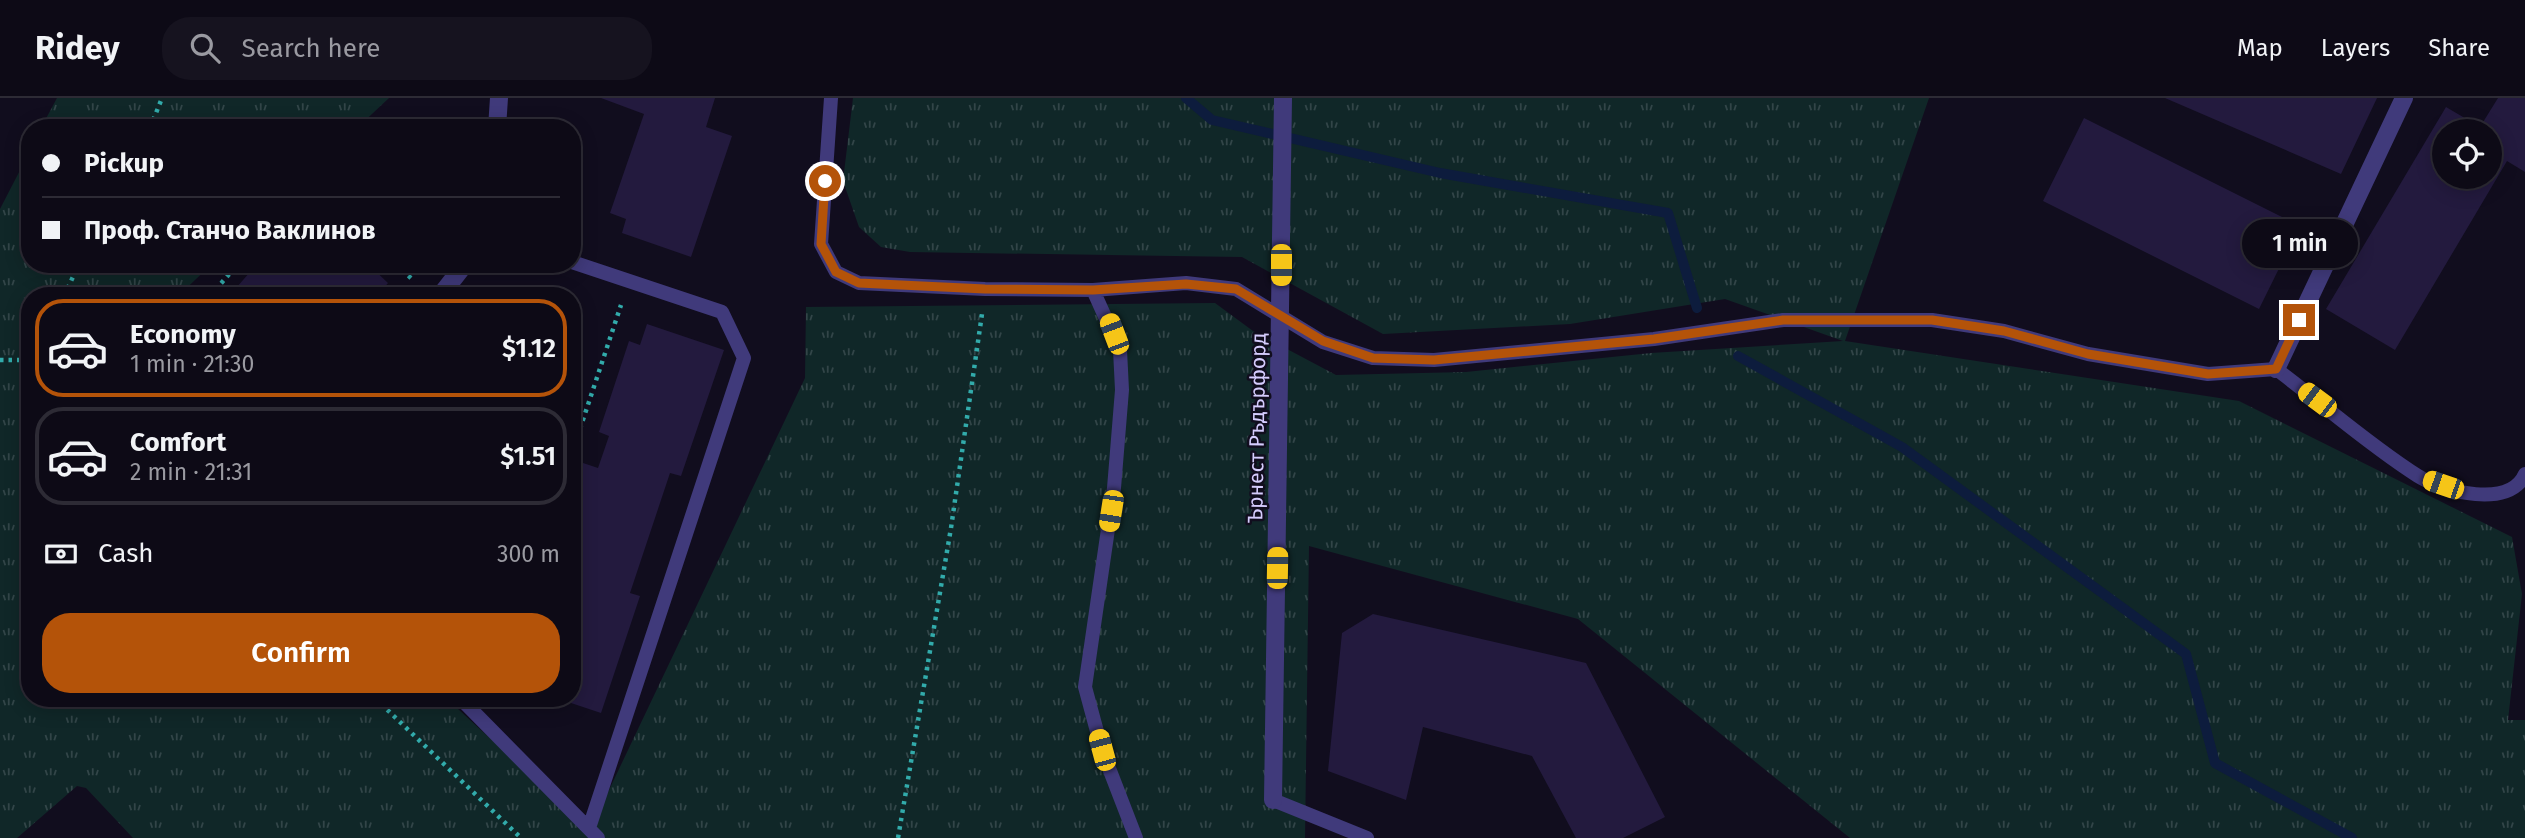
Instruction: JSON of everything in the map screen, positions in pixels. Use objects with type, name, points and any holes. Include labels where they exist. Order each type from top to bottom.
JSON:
[{"type":"street","points":[[498,119],[499,98]]},
{"type":"street","name":"Ърнест Ръдърфорд","points":[[1273,800],[1283,98]]},
{"type":"street","points":[[2276,369],[2404,98]]},
{"type":"street","points":[[447,287],[458,273]]},
{"type":"lane","points":[[831,98],[821,244],[836,272],[859,283],[985,289],[1093,290],[1186,284],[1236,289],[1323,341],[1373,358],[1448,359],[1654,339],[1783,320],[1932,320],[2004,331],[2088,354],[2208,374],[2276,369],[2420,477],[2466,493],[2499,495],[2522,482],[2525,474]]},
{"type":"lane","points":[[469,707],[594,833],[744,358],[722,312],[581,265]]},
{"type":"lane","points":[[1093,290],[1120,349],[1122,390],[1114,488],[1085,687],[1102,750],[1136,838]]},
{"type":"lane","points":[[1273,800],[1367,838]]},
{"type":"path","points":[[154,119],[162,98]]},
{"type":"path","points":[[218,287],[230,273]]},
{"type":"path","points":[[406,273],[413,280]]},
{"type":"path","points":[[581,426],[629,281]]},
{"type":"path","points":[[898,838],[951,528],[985,289]]},
{"type":"path","points":[[0,360],[21,360]]},
{"type":"path","points":[[384,707],[521,838]]},
{"type":"green space","points":[[57,98],[389,98],[367,119],[46,119]]},
{"type":"green space","points":[[853,98],[1929,98],[1845,341],[2239,401],[2512,537],[2522,594],[2508,720],[2525,720],[2525,838],[1850,838],[1578,619],[1309,546],[1305,838],[133,838],[86,788],[77,786],[17,838],[0,838],[0,209],[21,168],[21,273],[202,273],[188,287],[21,287],[21,707],[456,707],[590,830],[805,378],[806,307],[1215,303],[1253,331],[1336,375],[1466,372],[1651,353],[1843,341],[1725,299],[1570,324],[1383,334],[1242,257],[910,252],[881,247],[859,227],[843,181]]},
{"type":"building","points":[[601,98],[715,98],[706,127],[732,136],[691,257],[622,233],[626,219],[610,213],[644,114]]},
{"type":"building","points":[[2165,98],[2377,98],[2341,174]]},
{"type":"building","points":[[2498,98],[2525,98],[2525,172],[2507,161],[2502,169],[2502,119],[2485,119]]},
{"type":"building","points":[[2446,107],[2466,119],[2439,119]]},
{"type":"building","points":[[2084,118],[2300,226],[2259,309],[2043,201]]},
{"type":"building","points":[[2432,131],[2432,189],[2490,189],[2395,350],[2326,309]]},
{"type":"building","points":[[249,273],[377,273],[388,283],[385,287],[237,287]]},
{"type":"building","points":[[647,324],[724,350],[681,476],[670,473],[630,593],[640,596],[601,713],[581,706],[581,469],[583,463],[598,468],[609,436],[599,432],[629,341],[640,345]]},
{"type":"building","points":[[1373,614],[1586,663],[1665,817],[1623,838],[1576,838],[1532,756],[1423,727],[1406,800],[1328,771],[1342,633]]},
{"type":"waterway","points":[[1186,98],[1212,120],[1440,173],[1668,213],[1697,308]]},
{"type":"waterway","points":[[1738,356],[1902,447],[2186,654],[2215,763],[2352,838]]},
{"type":"route","points":[[825,181],[821,244],[836,272],[859,283],[985,289],[1093,290],[1186,284],[1236,289],[1323,341],[1373,358],[1434,360],[1654,339],[1783,320],[1932,320],[2004,331],[2088,354],[2208,374],[2276,369],[2299,320]]}]
